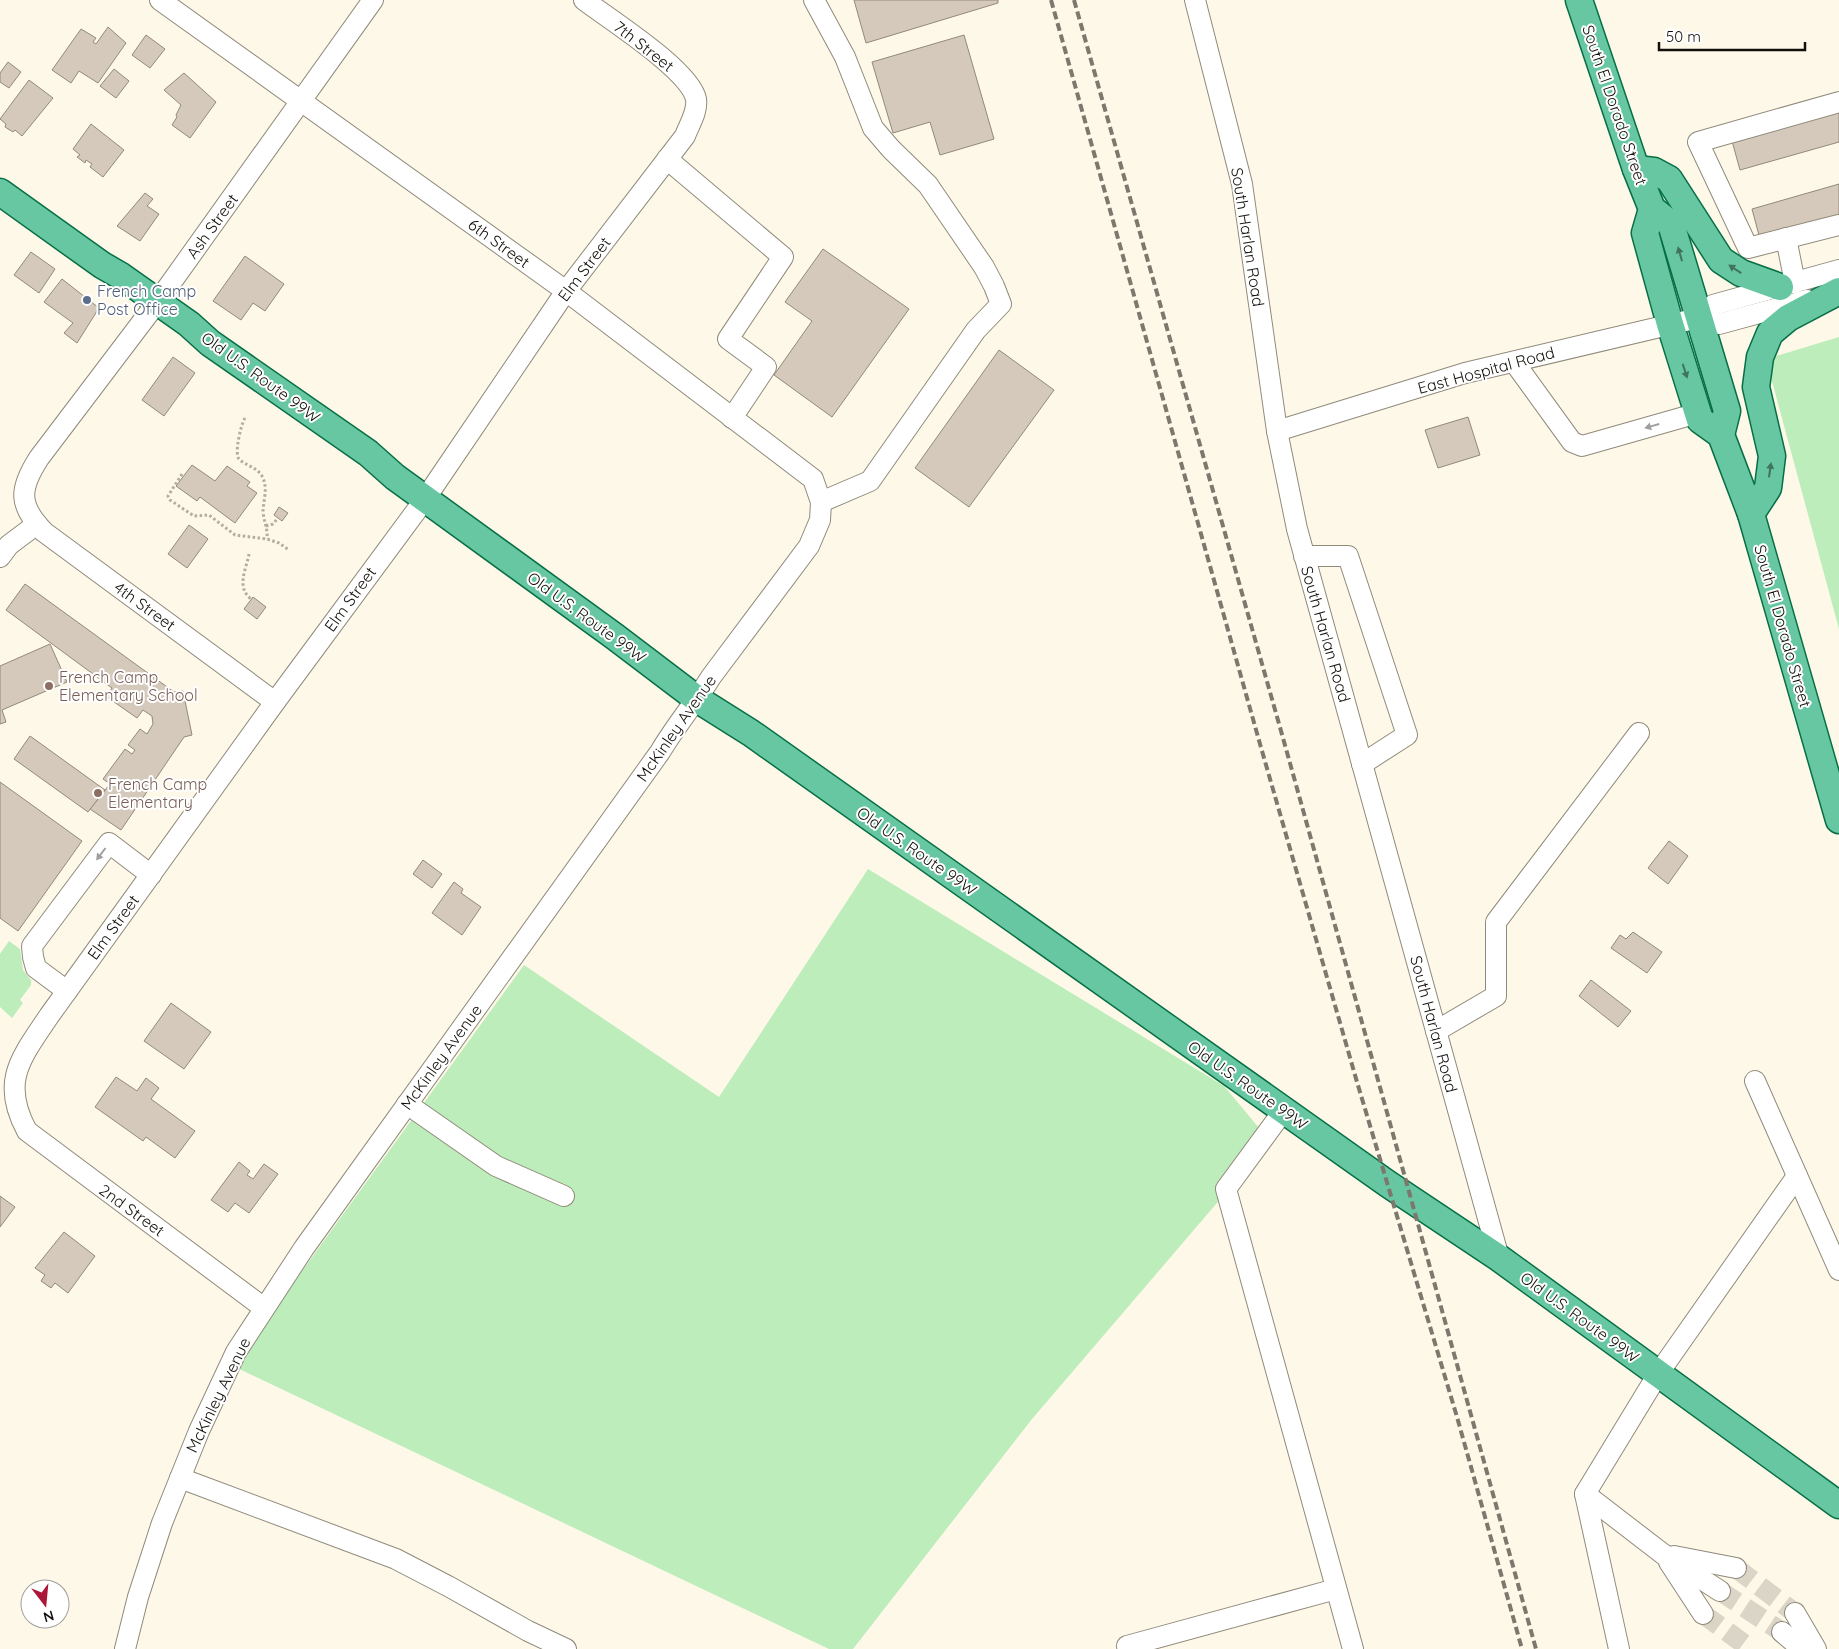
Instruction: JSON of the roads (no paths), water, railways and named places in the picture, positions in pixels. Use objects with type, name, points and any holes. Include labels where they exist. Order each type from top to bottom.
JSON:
[{"type":"main road","name":"South El Dorado Street","points":[[1580,0],[1636,169],[1652,209],[1671,224],[1727,411],[1721,435],[1751,514],[1839,820]]},
{"type":"main road","points":[[1636,169],[1654,171],[1669,179],[1721,260],[1740,273],[1787,285]]},
{"type":"main road","name":"Old U.S. Route 99W","points":[[0,192],[102,265],[153,298],[189,324],[210,343],[368,453],[395,477],[614,636],[697,699],[751,733],[1388,1184],[1499,1258],[1839,1505]]},
{"type":"main road","points":[[1652,209],[1645,233],[1670,324],[1700,420],[1721,435]]},
{"type":"main road","points":[[1751,514],[1768,488],[1772,456],[1756,387],[1760,357],[1770,333],[1788,318],[1839,291]]},
{"type":"street","name":"6th Street","points":[[160,0],[566,291],[813,479],[821,502]]},
{"type":"street","name":"Ash Street","points":[[297,98],[360,0]]},
{"type":"street","name":"Ash Street","points":[[24,502],[24,486],[39,458],[297,98],[373,0]]},
{"type":"street","name":"7th Street","points":[[584,0],[672,66],[687,81],[696,98]]},
{"type":"street","points":[[814,0],[845,57],[873,128],[891,149],[928,185],[984,267],[994,286],[1000,304],[976,330],[870,481],[821,502]]},
{"type":"street","name":"South Harlan Road","points":[[1195,0],[1242,184],[1277,431],[1297,529],[1499,1258]]},
{"type":"street","name":"Elm Street","points":[[12,1103],[11,1081],[17,1064],[67,991],[275,702],[425,499],[566,291],[685,136],[696,110],[696,98]]},
{"type":"street","points":[[1839,102],[1698,142],[1748,248],[1839,225]]},
{"type":"street","points":[[667,159],[783,257],[728,340],[766,367],[732,418]]},
{"type":"street","points":[[1786,238],[1787,285]]},
{"type":"street","points":[[1698,318],[1713,305],[1839,270]]},
{"type":"street","points":[[1698,318],[1719,324],[1839,291]]},
{"type":"street","name":"East Hospital Road","points":[[1277,431],[1465,374],[1698,318]]},
{"type":"street","points":[[1514,362],[1572,442],[1582,446],[1698,412]]},
{"type":"street","name":"4th Street","points":[[24,502],[29,515],[44,532],[275,702]]},
{"type":"street","name":"McKinley Avenue","points":[[125,1649],[138,1597],[162,1522],[198,1431],[236,1352],[310,1240],[660,752],[674,727],[697,699],[711,677],[809,546],[820,520],[821,502]]},
{"type":"street","points":[[0,557],[9,545],[37,524]]},
{"type":"street","points":[[1304,556],[1348,556],[1407,735],[1362,764]]},
{"type":"street","points":[[1436,1031],[1496,996],[1496,922],[1639,733]]},
{"type":"street","points":[[67,991],[36,968],[32,946],[109,843],[151,875]]},
{"type":"street","points":[[1755,1081],[1839,1270]]},
{"type":"street","name":"2nd Street","points":[[12,1103],[27,1131],[41,1143],[264,1308]]},
{"type":"street","points":[[407,1104],[496,1166],[564,1196]]},
{"type":"street","points":[[1284,1110],[1226,1189],[1353,1649]]},
{"type":"street","points":[[1619,1649],[1585,1494],[1658,1374],[1798,1176]]},
{"type":"street","points":[[180,1478],[396,1559],[528,1631],[566,1649]]},
{"type":"street","points":[[1585,1494],[1663,1554],[1720,1591]]},
{"type":"street","points":[[1663,1554],[1736,1568]]},
{"type":"street","points":[[1663,1554],[1703,1614]]},
{"type":"street","points":[[1128,1649],[1128,1646],[1336,1589]]},
{"type":"street","points":[[1795,1613],[1816,1649]]},
{"type":"street","points":[[1782,1632],[1802,1649]]},
{"type":"tunnel","points":[[1736,1568],[1795,1613]]},
{"type":"tunnel","points":[[1720,1591],[1782,1632]]},
{"type":"tunnel","points":[[1703,1614],[1751,1649]]},
{"type":"railway","points":[[1051,0],[1260,744],[1357,1082],[1457,1417],[1522,1649]]},
{"type":"railway","points":[[1074,0],[1283,738],[1536,1649]]},
{"type":"place","name":"French Camp Post Office","points":[[87,300]]},
{"type":"place","name":"French Camp Elementary School","points":[[49,686]]},
{"type":"place","name":"French Camp Elementary","points":[[98,793]]}]
